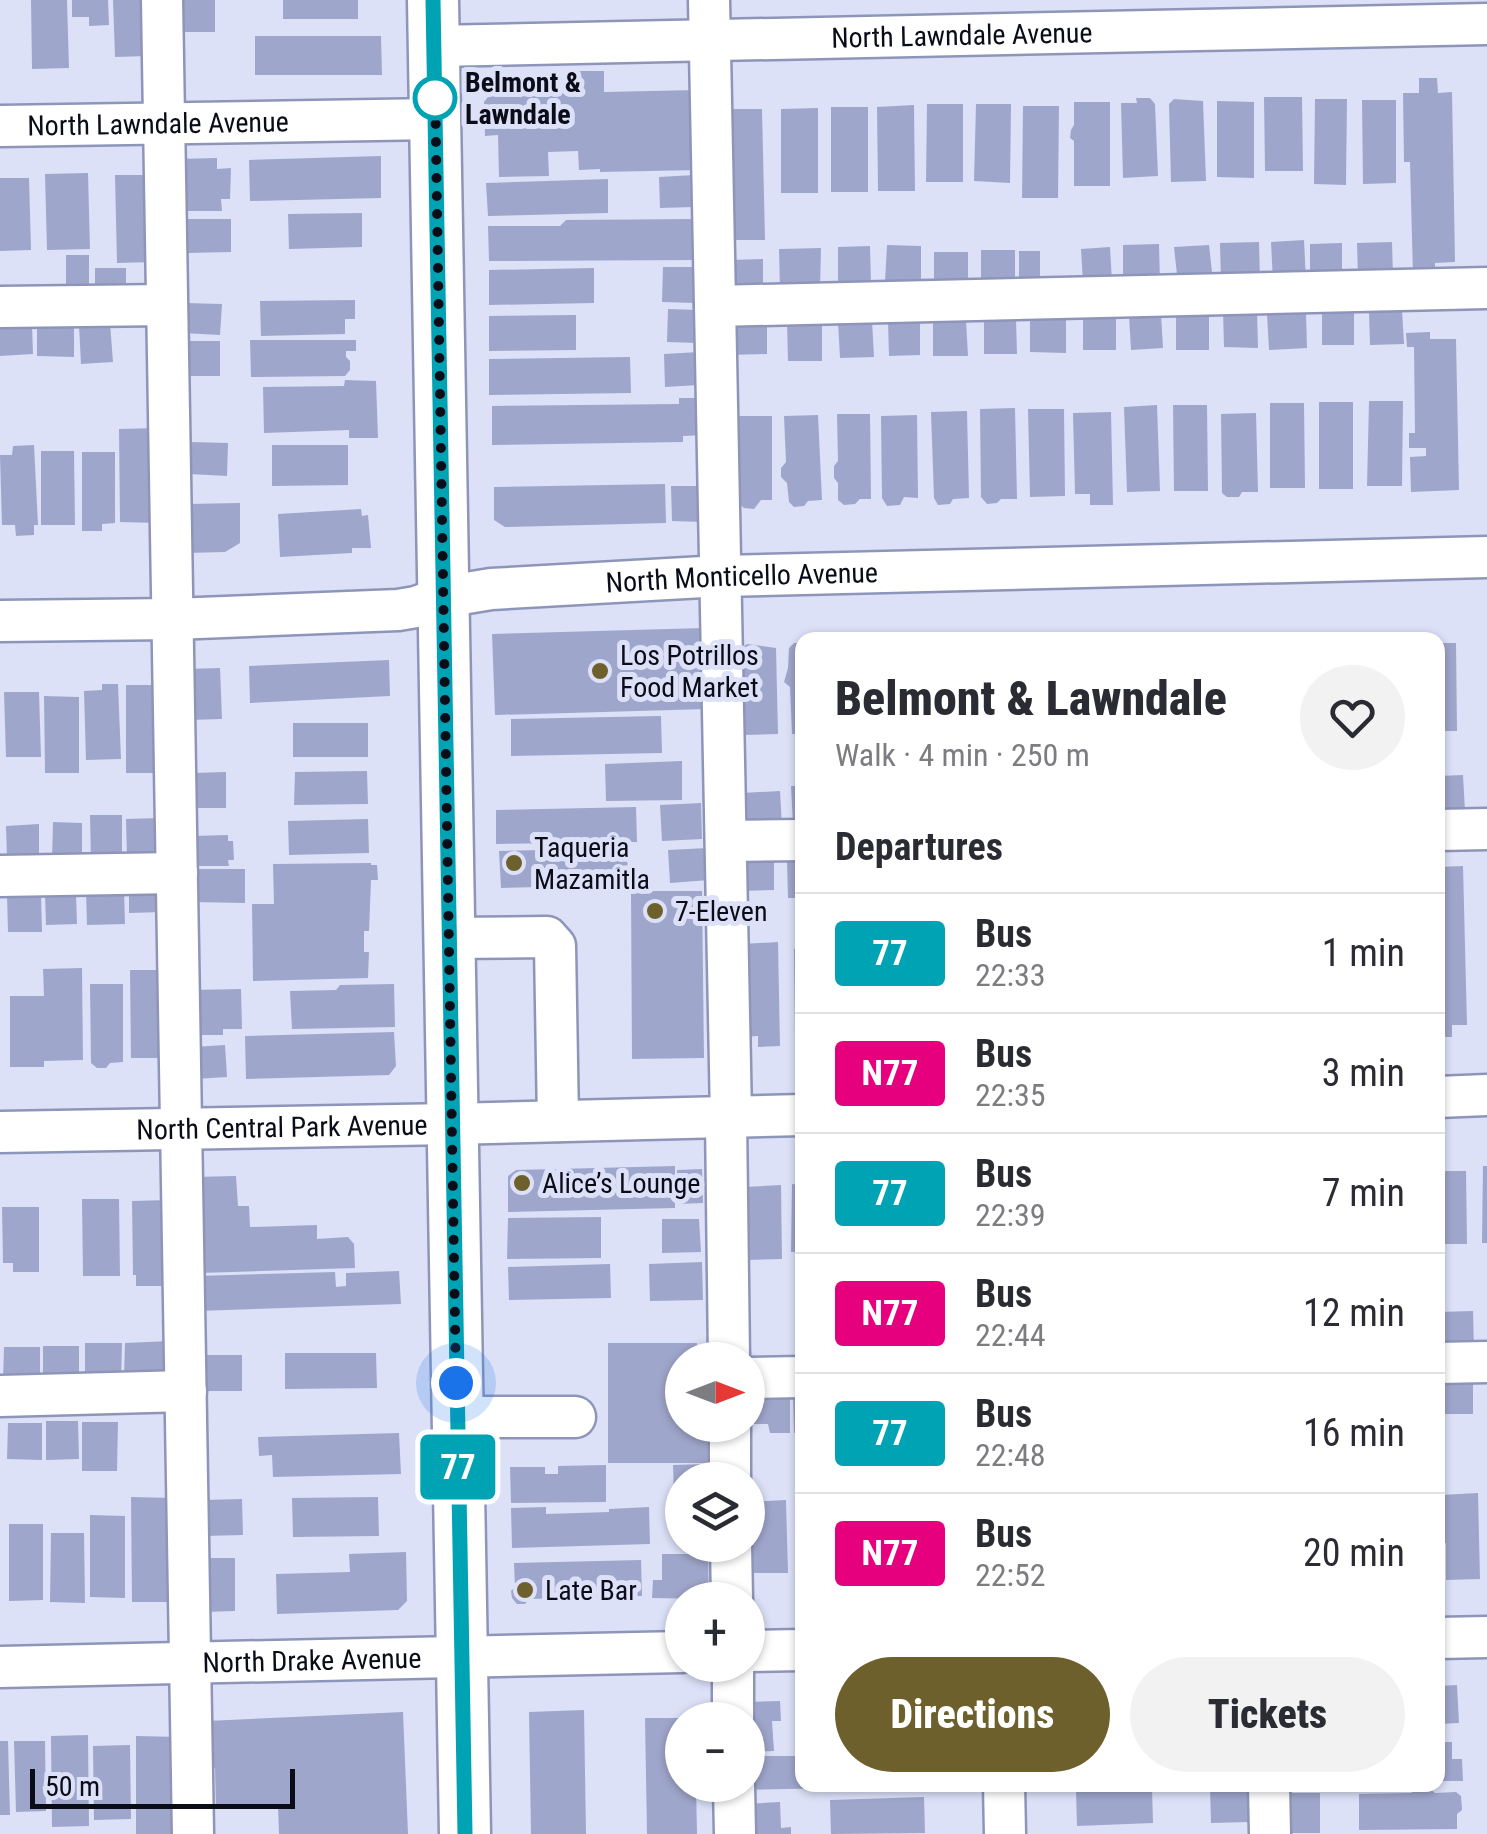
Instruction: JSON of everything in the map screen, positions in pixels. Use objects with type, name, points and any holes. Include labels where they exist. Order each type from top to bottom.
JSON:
[{"type":"main road","points":[[434,23],[465,1834]]},
{"type":"street","points":[[162,0],[193,1834]]},
{"type":"street","points":[[709,0],[726,841],[729,1342]]},
{"type":"street","name":"North Lawndale Avenue","points":[[434,23],[710,40],[1487,24]]},
{"type":"street","name":"North Lawndale Avenue","points":[[0,126],[435,120]]},
{"type":"street","points":[[715,306],[1487,288]]},
{"type":"street","points":[[0,307],[168,305]]},
{"type":"street","name":"North Monticello Avenue","points":[[0,622],[398,610],[443,596],[491,589],[721,576],[1487,557]]},
{"type":"street","points":[[1445,830],[1487,829]]},
{"type":"street","points":[[726,841],[795,840]]},
{"type":"street","points":[[0,876],[177,872]]},
{"type":"street","points":[[449,938],[552,940],[558,1121]]},
{"type":"street","points":[[1445,1097],[1487,1096]]},
{"type":"street","name":"North Central Park Avenue","points":[[0,1132],[795,1115]]},
{"type":"street","points":[[1445,1363],[1487,1362]]},
{"type":"street","points":[[765,1378],[795,1377]]},
{"type":"street","points":[[0,1396],[186,1390]]},
{"type":"street","points":[[457,1417],[575,1417]]},
{"type":"street","points":[[1445,1638],[1487,1637]]},
{"type":"street","points":[[765,1651],[795,1650]]},
{"type":"street","name":"North Drake Avenue","points":[[0,1667],[665,1652]]},
{"type":"street","points":[[1004,1792],[1005,1834]]},
{"type":"street","points":[[1269,1792],[1270,1834]]},
{"type":"street","points":[[734,1802],[735,1834]]},
{"type":"building","points":[[31,0],[67,0],[69,68],[32,69]]},
{"type":"building","points":[[72,0],[108,0],[109,25],[89,26],[89,17],[72,17]]},
{"type":"building","points":[[113,0],[147,0],[149,56],[115,57]]},
{"type":"building","points":[[179,0],[215,0],[215,32],[179,32]]},
{"type":"building","points":[[283,0],[358,0],[358,19],[283,19]]},
{"type":"building","points":[[255,36],[381,36],[382,75],[255,75]]},
{"type":"building","points":[[575,71],[604,71],[604,92],[697,90],[698,170],[579,170],[578,151],[548,152],[549,176],[499,177],[498,135],[485,136],[484,102],[491,93],[575,91]]},
{"type":"building","points":[[1419,78],[1437,78],[1438,93],[1452,92],[1455,262],[1435,263],[1435,275],[1413,276],[1410,162],[1404,162],[1403,93],[1419,93]]},
{"type":"building","points":[[1264,97],[1302,97],[1303,171],[1265,171]]},
{"type":"building","points":[[1136,98],[1150,98],[1155,104],[1158,176],[1123,178],[1121,103],[1137,103]]},
{"type":"building","points":[[1174,99],[1203,101],[1206,181],[1171,182],[1169,104]]},
{"type":"building","points":[[1315,99],[1347,99],[1346,185],[1314,184]]},
{"type":"building","points":[[1362,100],[1396,100],[1396,183],[1363,184]]},
{"type":"building","points":[[1217,101],[1254,102],[1254,178],[1217,177]]},
{"type":"building","points":[[1074,102],[1110,102],[1110,186],[1074,186],[1074,141],[1070,138]]},
{"type":"building","points":[[927,104],[963,104],[963,182],[926,182]]},
{"type":"building","points":[[976,104],[1011,104],[1010,183],[974,181]]},
{"type":"building","points":[[914,105],[915,191],[878,191],[877,107]]},
{"type":"building","points":[[1023,106],[1059,106],[1058,198],[1022,198]]},
{"type":"building","points":[[831,107],[868,107],[868,192],[831,192]]},
{"type":"building","points":[[818,108],[818,193],[781,193],[781,109]]},
{"type":"building","points":[[727,109],[762,109],[765,240],[729,240]]},
{"type":"building","points":[[381,156],[381,198],[250,201],[249,160]]},
{"type":"building","points":[[217,158],[217,169],[231,168],[230,199],[221,199],[222,211],[178,211],[177,159]]},
{"type":"building","points":[[88,173],[90,249],[47,250],[45,174]]},
{"type":"building","points":[[115,175],[153,175],[155,262],[117,263]]},
{"type":"building","points":[[694,175],[695,207],[660,208],[659,177]]},
{"type":"building","points":[[0,178],[29,178],[31,250],[0,251]]},
{"type":"building","points":[[608,179],[608,213],[488,216],[486,183]]},
{"type":"building","points":[[362,213],[362,247],[289,249],[288,214]]},
{"type":"building","points":[[187,219],[231,219],[231,252],[187,253]]},
{"type":"building","points":[[696,219],[696,260],[489,261],[488,226],[560,226],[566,220]]},
{"type":"building","points":[[1304,240],[1306,280],[1273,281],[1271,242]]},
{"type":"building","points":[[1259,242],[1260,280],[1221,282],[1220,243]]},
{"type":"building","points":[[1392,242],[1393,276],[1358,277],[1357,243]]},
{"type":"building","points":[[1342,243],[1342,277],[1310,278],[1310,244]]},
{"type":"building","points":[[1159,244],[1160,283],[1123,283],[1123,245]]},
{"type":"building","points":[[887,245],[921,246],[921,284],[885,282]]},
{"type":"building","points":[[1209,245],[1213,281],[1178,284],[1174,247]]},
{"type":"building","points":[[870,246],[871,284],[838,286],[838,247]]},
{"type":"building","points":[[1110,247],[1112,282],[1083,283],[1081,249]]},
{"type":"building","points":[[821,248],[820,290],[780,291],[779,249]]},
{"type":"building","points":[[981,250],[1015,250],[1015,285],[981,285]]},
{"type":"building","points":[[1019,251],[1040,251],[1040,288],[1019,288]]},
{"type":"building","points":[[934,252],[968,252],[968,286],[934,288]]},
{"type":"building","points":[[66,255],[89,255],[89,290],[66,290]]},
{"type":"building","points":[[763,259],[763,294],[731,294],[731,260]]},
{"type":"building","points":[[663,267],[698,267],[697,303],[662,302]]},
{"type":"building","points":[[95,268],[126,268],[126,292],[95,291]]},
{"type":"building","points":[[594,268],[594,303],[489,305],[489,270]]},
{"type":"building","points":[[355,300],[355,319],[345,319],[345,334],[261,336],[260,301]]},
{"type":"building","points":[[184,303],[222,304],[220,335],[183,333]]},
{"type":"building","points":[[668,309],[698,310],[697,343],[667,342]]},
{"type":"building","points":[[1257,309],[1258,348],[1224,347],[1223,310]]},
{"type":"building","points":[[1402,310],[1404,344],[1370,345],[1369,311]]},
{"type":"building","points":[[1322,311],[1354,311],[1354,345],[1322,345]]},
{"type":"building","points":[[1306,312],[1307,348],[1269,350],[1267,314]]},
{"type":"building","points":[[1161,314],[1163,348],[1131,350],[1129,315]]},
{"type":"building","points":[[576,315],[576,350],[489,351],[489,316]]},
{"type":"building","points":[[1066,315],[1066,353],[1030,352],[1030,316]]},
{"type":"building","points":[[1176,315],[1209,315],[1209,350],[1176,350]]},
{"type":"building","points":[[1083,317],[1116,317],[1116,350],[1083,350]]},
{"type":"building","points":[[1016,319],[1017,354],[984,354],[984,320]]},
{"type":"building","points":[[872,320],[874,357],[840,358],[838,322]]},
{"type":"building","points":[[920,320],[920,355],[889,356],[888,321]]},
{"type":"building","points":[[966,320],[968,356],[933,356],[933,321]]},
{"type":"building","points":[[767,322],[767,354],[729,355],[729,323]]},
{"type":"building","points":[[110,323],[113,362],[81,364],[79,325]]},
{"type":"building","points":[[787,323],[822,323],[822,361],[788,361]]},
{"type":"building","points":[[37,324],[74,325],[74,357],[37,356]]},
{"type":"building","points":[[32,325],[33,354],[0,356],[0,326]]},
{"type":"building","points":[[1430,332],[1430,339],[1456,339],[1459,490],[1411,492],[1410,457],[1426,456],[1426,448],[1409,448],[1409,433],[1415,433],[1414,347],[1407,347],[1406,333]]},
{"type":"building","points":[[250,340],[356,340],[356,351],[346,351],[350,370],[345,376],[251,377]]},
{"type":"building","points":[[185,341],[220,341],[220,376],[186,376]]},
{"type":"building","points":[[699,352],[699,385],[665,387],[664,354]]},
{"type":"building","points":[[630,357],[631,393],[489,395],[489,359]]},
{"type":"building","points":[[345,380],[376,381],[378,438],[349,438],[349,430],[264,433],[263,387],[344,386]]},
{"type":"building","points":[[679,398],[703,398],[704,435],[683,436],[683,442],[492,445],[492,406],[679,404]]},
{"type":"building","points":[[1369,401],[1403,401],[1402,486],[1367,486]]},
{"type":"building","points":[[1319,402],[1353,402],[1353,489],[1319,489]]},
{"type":"building","points":[[1270,403],[1304,403],[1305,488],[1270,488]]},
{"type":"building","points":[[1157,405],[1160,491],[1127,492],[1124,407]]},
{"type":"building","points":[[1173,405],[1207,405],[1208,491],[1174,491]]},
{"type":"building","points":[[1015,408],[1017,499],[987,504],[981,497],[980,409]]},
{"type":"building","points":[[1028,409],[1064,409],[1065,496],[1030,497]]},
{"type":"building","points":[[967,411],[969,498],[938,505],[934,498],[931,412]]},
{"type":"building","points":[[1111,412],[1113,505],[1090,505],[1090,494],[1075,494],[1073,413]]},
{"type":"building","points":[[1256,413],[1258,492],[1227,497],[1222,493],[1221,414]]},
{"type":"building","points":[[837,414],[870,414],[871,499],[860,499],[855,504],[844,505],[838,500],[838,483],[834,478],[838,461]]},
{"type":"building","points":[[818,415],[822,500],[794,507],[789,502],[787,483],[781,477],[786,462],[784,416]]},
{"type":"building","points":[[917,415],[918,498],[904,497],[900,505],[887,506],[882,498],[881,416]]},
{"type":"building","points":[[736,416],[772,416],[772,500],[761,500],[754,509],[739,504]]},
{"type":"building","points":[[157,428],[158,523],[120,522],[119,429]]},
{"type":"building","points":[[190,442],[228,443],[227,476],[189,474]]},
{"type":"building","points":[[34,445],[38,525],[34,525],[34,535],[16,536],[15,525],[2,525],[0,455],[12,455],[13,446]]},
{"type":"building","points":[[272,445],[348,445],[348,485],[272,486]]},
{"type":"building","points":[[41,451],[74,451],[75,525],[41,525]]},
{"type":"building","points":[[82,452],[115,452],[115,523],[102,524],[102,531],[82,531]]},
{"type":"building","points":[[665,484],[666,523],[505,527],[494,520],[494,487]]},
{"type":"building","points":[[671,486],[704,486],[703,522],[672,521]]},
{"type":"building","points":[[240,503],[240,543],[225,552],[187,553],[187,504]]},
{"type":"building","points":[[361,509],[362,516],[368,515],[371,548],[352,548],[352,553],[280,557],[278,514]]},
{"type":"building","name":"Los Potrillos Food Market","points":[[704,628],[707,709],[495,715],[492,634]]},
{"type":"building","points":[[795,643],[795,734],[790,687],[784,682],[789,648]]},
{"type":"building","points":[[1445,643],[1456,643],[1457,731],[1445,731]]},
{"type":"building","points":[[747,644],[776,648],[778,734],[741,735],[740,649]]},
{"type":"building","points":[[389,660],[390,696],[250,703],[249,666]]},
{"type":"building","points":[[220,668],[222,719],[189,720],[186,669]]},
{"type":"building","points":[[102,684],[118,684],[121,759],[86,760],[84,691],[102,690]]},
{"type":"building","points":[[126,685],[161,685],[162,773],[126,773]]},
{"type":"building","points":[[4,692],[39,692],[41,757],[6,757]]},
{"type":"building","points":[[44,696],[79,697],[79,773],[45,773]]},
{"type":"building","points":[[661,716],[662,753],[511,756],[511,719]]},
{"type":"building","points":[[293,723],[368,723],[368,757],[293,757]]},
{"type":"building","points":[[682,761],[682,800],[606,801],[605,764]]},
{"type":"building","points":[[367,771],[368,804],[294,805],[295,772]]},
{"type":"building","points":[[226,772],[226,808],[192,808],[192,773]]},
{"type":"building","points":[[1463,775],[1465,811],[1445,811],[1445,776]]},
{"type":"building","points":[[791,786],[795,786],[795,825]]},
{"type":"building","points":[[780,791],[782,826],[744,828],[742,793]]},
{"type":"building","points":[[701,803],[702,839],[662,841],[660,805]]},
{"type":"building","points":[[636,807],[637,842],[496,844],[496,810]]},
{"type":"building","points":[[90,815],[122,815],[122,861],[91,862]]},
{"type":"building","points":[[161,818],[162,856],[127,858],[126,819]]},
{"type":"building","points":[[368,819],[369,853],[289,855],[288,821]]},
{"type":"building","points":[[53,822],[82,823],[82,858],[52,859]]},
{"type":"building","points":[[39,824],[39,859],[7,859],[6,826]]},
{"type":"building","points":[[228,835],[228,841],[233,841],[234,860],[228,860],[229,866],[193,866],[193,836]]},
{"type":"building","points":[[627,848],[628,885],[501,888],[499,851]]},
{"type":"building","points":[[707,848],[709,880],[670,883],[668,850]]},
{"type":"building","points":[[739,857],[774,857],[774,890],[740,891]]},
{"type":"building","points":[[795,860],[795,898],[788,898],[787,861]]},
{"type":"building","points":[[273,864],[377,865],[378,880],[371,880],[369,931],[364,931],[364,952],[369,952],[368,978],[253,981],[252,904],[274,904]]},
{"type":"building","points":[[1463,866],[1467,1025],[1452,1025],[1452,1037],[1445,1037],[1445,867]]},
{"type":"building","points":[[193,869],[245,869],[245,903],[193,902]]},
{"type":"building","points":[[161,888],[162,912],[129,913],[129,889]]},
{"type":"building","points":[[124,889],[125,924],[87,925],[86,890]]},
{"type":"building","points":[[631,891],[702,891],[704,1058],[632,1059]]},
{"type":"building","points":[[76,893],[77,924],[46,925],[45,894]]},
{"type":"building","points":[[7,894],[41,894],[42,932],[8,932]]},
{"type":"building","points":[[778,942],[780,1046],[758,1047],[758,1036],[744,1037],[742,944]]},
{"type":"building","points":[[82,968],[83,1060],[44,1061],[44,1067],[10,1067],[10,996],[44,996],[43,969]]},
{"type":"building","points":[[130,970],[165,970],[166,1058],[131,1058]]},
{"type":"building","points":[[90,984],[123,984],[123,1062],[110,1063],[106,1068],[91,1063]]},
{"type":"building","points":[[394,984],[395,1027],[292,1029],[290,991]]},
{"type":"building","points":[[241,989],[242,1029],[223,1029],[223,1035],[192,1035],[191,990]]},
{"type":"building","points":[[394,1032],[396,1066],[389,1075],[246,1079],[245,1036]]},
{"type":"building","points":[[225,1045],[227,1077],[195,1079],[194,1047]]},
{"type":"building","points":[[675,1166],[675,1208],[508,1212],[508,1176],[516,1170]]},
{"type":"building","points":[[1483,1166],[1487,1166],[1487,1243],[1482,1243]]},
{"type":"building","points":[[702,1169],[703,1203],[678,1204],[677,1170]]},
{"type":"building","points":[[1445,1171],[1466,1171],[1467,1244],[1445,1244]]},
{"type":"building","points":[[236,1176],[238,1206],[249,1206],[250,1227],[317,1225],[317,1239],[348,1237],[354,1244],[355,1268],[199,1273],[195,1177]]},
{"type":"building","points":[[792,1184],[795,1252],[791,1252]]},
{"type":"building","points":[[781,1185],[782,1259],[747,1260],[746,1187]]},
{"type":"building","points":[[82,1199],[119,1199],[120,1276],[83,1276]]},
{"type":"building","points":[[169,1200],[169,1286],[136,1286],[132,1201]]},
{"type":"building","points":[[2,1207],[39,1207],[39,1272],[13,1272],[13,1263],[3,1263]]},
{"type":"building","points":[[601,1217],[601,1258],[507,1259],[508,1218]]},
{"type":"building","points":[[662,1219],[699,1219],[701,1252],[662,1253]]},
{"type":"building","points":[[702,1262],[703,1300],[650,1301],[649,1264]]},
{"type":"building","points":[[610,1264],[611,1298],[509,1300],[508,1267]]},
{"type":"building","points":[[399,1271],[401,1304],[197,1311],[197,1276],[335,1272],[336,1287],[346,1286],[346,1273]]},
{"type":"building","points":[[1473,1311],[1474,1350],[1445,1350],[1445,1312]]},
{"type":"building","points":[[170,1341],[172,1377],[124,1378],[125,1343]]},
{"type":"building","points":[[85,1343],[122,1343],[121,1382],[85,1382]]},
{"type":"building","points":[[608,1343],[665,1343],[665,1442],[708,1442],[708,1462],[608,1463]]},
{"type":"building","points":[[43,1346],[79,1346],[79,1383],[43,1383]]},
{"type":"building","points":[[4,1347],[40,1347],[40,1384],[3,1383]]},
{"type":"building","points":[[285,1353],[376,1353],[377,1388],[285,1389]]},
{"type":"building","points":[[202,1355],[242,1355],[242,1391],[203,1391]]},
{"type":"building","points":[[1445,1381],[1473,1382],[1473,1414],[1445,1414]]},
{"type":"building","points":[[765,1393],[790,1393],[790,1433],[770,1433]]},
{"type":"building","points":[[46,1421],[78,1421],[79,1459],[46,1460]]},
{"type":"building","points":[[82,1422],[118,1422],[117,1471],[82,1471]]},
{"type":"building","points":[[8,1423],[42,1423],[42,1460],[7,1459]]},
{"type":"building","points":[[399,1433],[401,1474],[273,1477],[272,1455],[259,1456],[258,1437]]},
{"type":"building","points":[[606,1465],[606,1502],[511,1503],[510,1467],[545,1467],[545,1474],[558,1474],[558,1466]]},
{"type":"building","points":[[1478,1493],[1480,1579],[1446,1580],[1445,1495]]},
{"type":"building","points":[[131,1497],[175,1498],[175,1602],[132,1602]]},
{"type":"building","points":[[378,1497],[379,1536],[293,1537],[292,1498]]},
{"type":"building","points":[[242,1499],[243,1535],[204,1536],[203,1500]]},
{"type":"building","points":[[786,1500],[788,1573],[752,1573],[752,1562],[765,1562],[765,1501]]},
{"type":"building","points":[[546,1507],[546,1514],[649,1507],[650,1544],[512,1548],[511,1508]]},
{"type":"building","points":[[90,1515],[125,1516],[125,1598],[90,1597]]},
{"type":"building","points":[[9,1524],[43,1524],[43,1600],[9,1601]]},
{"type":"building","points":[[51,1533],[84,1533],[85,1603],[50,1602]]},
{"type":"building","points":[[406,1552],[407,1601],[398,1610],[277,1614],[276,1574],[350,1572],[349,1554]]},
{"type":"building","points":[[662,1554],[665,1562],[708,1562],[709,1582],[665,1582],[665,1598],[652,1598],[653,1580],[662,1580]]},
{"type":"building","points":[[203,1558],[235,1558],[235,1611],[203,1612]]},
{"type":"building","points":[[641,1560],[642,1596],[529,1599],[525,1604],[517,1604],[512,1598],[514,1563]]},
{"type":"building","points":[[1457,1685],[1459,1723],[1445,1724],[1445,1686]]},
{"type":"building","points":[[780,1701],[781,1721],[772,1721],[774,1751],[765,1751],[765,1702],[741,1702]]},
{"type":"building","points":[[584,1710],[586,1834],[531,1834],[529,1712]]},
{"type":"building","points":[[403,1712],[408,1834],[279,1834],[278,1805],[216,1808],[215,1768],[208,1768],[207,1721]]},
{"type":"building","points":[[645,1718],[665,1718],[665,1802],[696,1802],[697,1834],[647,1834]]},
{"type":"building","points":[[88,1735],[89,1826],[52,1827],[51,1736]]},
{"type":"building","points":[[136,1736],[181,1737],[180,1834],[136,1834]]},
{"type":"building","points":[[0,1741],[8,1741],[10,1815],[0,1815]]},
{"type":"building","points":[[14,1741],[45,1741],[46,1811],[16,1812]]},
{"type":"building","points":[[1445,1742],[1452,1742],[1452,1759],[1462,1759],[1463,1781],[1445,1781]]},
{"type":"building","points":[[130,1745],[131,1819],[94,1820],[93,1746]]},
{"type":"building","points":[[765,1756],[795,1756],[795,1789],[765,1790]]},
{"type":"building","points":[[1076,1792],[1152,1792],[1153,1823],[1077,1826]]},
{"type":"building","points":[[1210,1792],[1247,1792],[1249,1822],[1211,1823]]},
{"type":"building","points":[[1456,1792],[1461,1796],[1462,1810],[1457,1814],[1457,1829],[1359,1830],[1359,1794]]},
{"type":"building","points":[[1283,1793],[1320,1793],[1320,1833],[1283,1833]]},
{"type":"building","points":[[924,1797],[925,1833],[831,1834],[830,1800]]},
{"type":"building","points":[[780,1802],[781,1828],[791,1827],[791,1834],[746,1834],[745,1804]]},
{"type":"bus line","name":"77","points":[[433,0],[465,1834]]},
{"type":"place","name":"Belmont & Lawndale","points":[[435,98]]},
{"type":"place","name":"Los Potrillos Food Market","points":[[600,671]]},
{"type":"place","name":"Taqueria Mazamitla","points":[[514,863]]},
{"type":"place","name":"7-Eleven","points":[[655,911]]},
{"type":"place","name":"Alice’s Lounge","points":[[522,1183]]},
{"type":"place","name":"Late Bar","points":[[525,1590]]},
{"type":"route","points":[[435,98],[435,84],[456,1383]]}]
